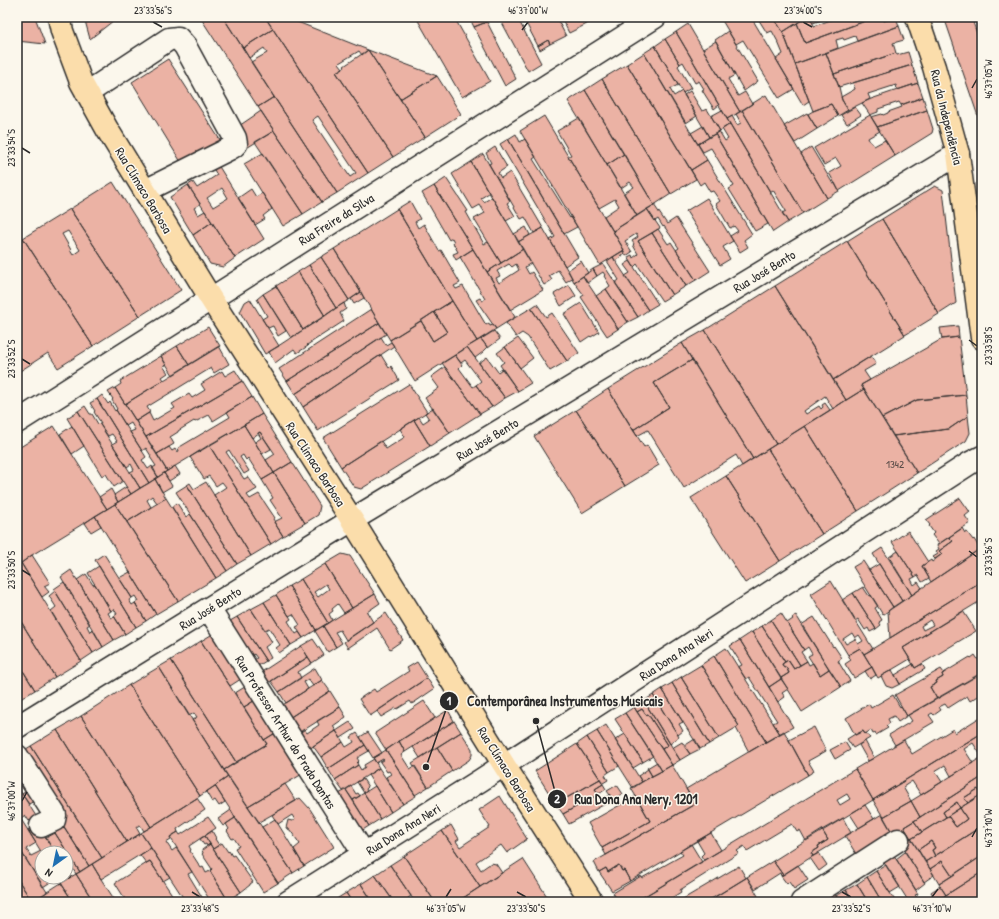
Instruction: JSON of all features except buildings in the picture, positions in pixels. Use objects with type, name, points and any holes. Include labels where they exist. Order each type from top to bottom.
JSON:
[{"type":"main road","name":"Rua Clímaco Barbosa","points":[[59,17],[62,31],[81,82],[107,129],[211,299],[352,520],[504,765],[592,902]]},
{"type":"main road","name":"Rua da Independência","points":[[917,17],[934,67],[958,154],[982,338]]},
{"type":"street","name":"Rua Freire da Silva","points":[[17,422],[655,17]]},
{"type":"street","points":[[87,93],[169,39],[178,38],[185,46],[235,138],[236,144],[229,149],[145,191]]},
{"type":"street","name":"Rua José Bento","points":[[17,727],[352,520],[958,154]]},
{"type":"street","name":"Rua Dona Ana Neri","points":[[288,902],[504,765],[982,457]]},
{"type":"street","name":"Rua Professor Arthur do Prado Dantas","points":[[209,609],[364,854]]},
{"type":"street","points":[[17,756],[55,815],[54,820],[41,826]]},
{"type":"street","points":[[802,902],[898,840]]},
{"type":"place","name":"Rua Dona Ana Nery, 1201","points":[[536,721]]},
{"type":"place","name":"Contemporânea Instrumentos Musicais","points":[[426,767]]}]
